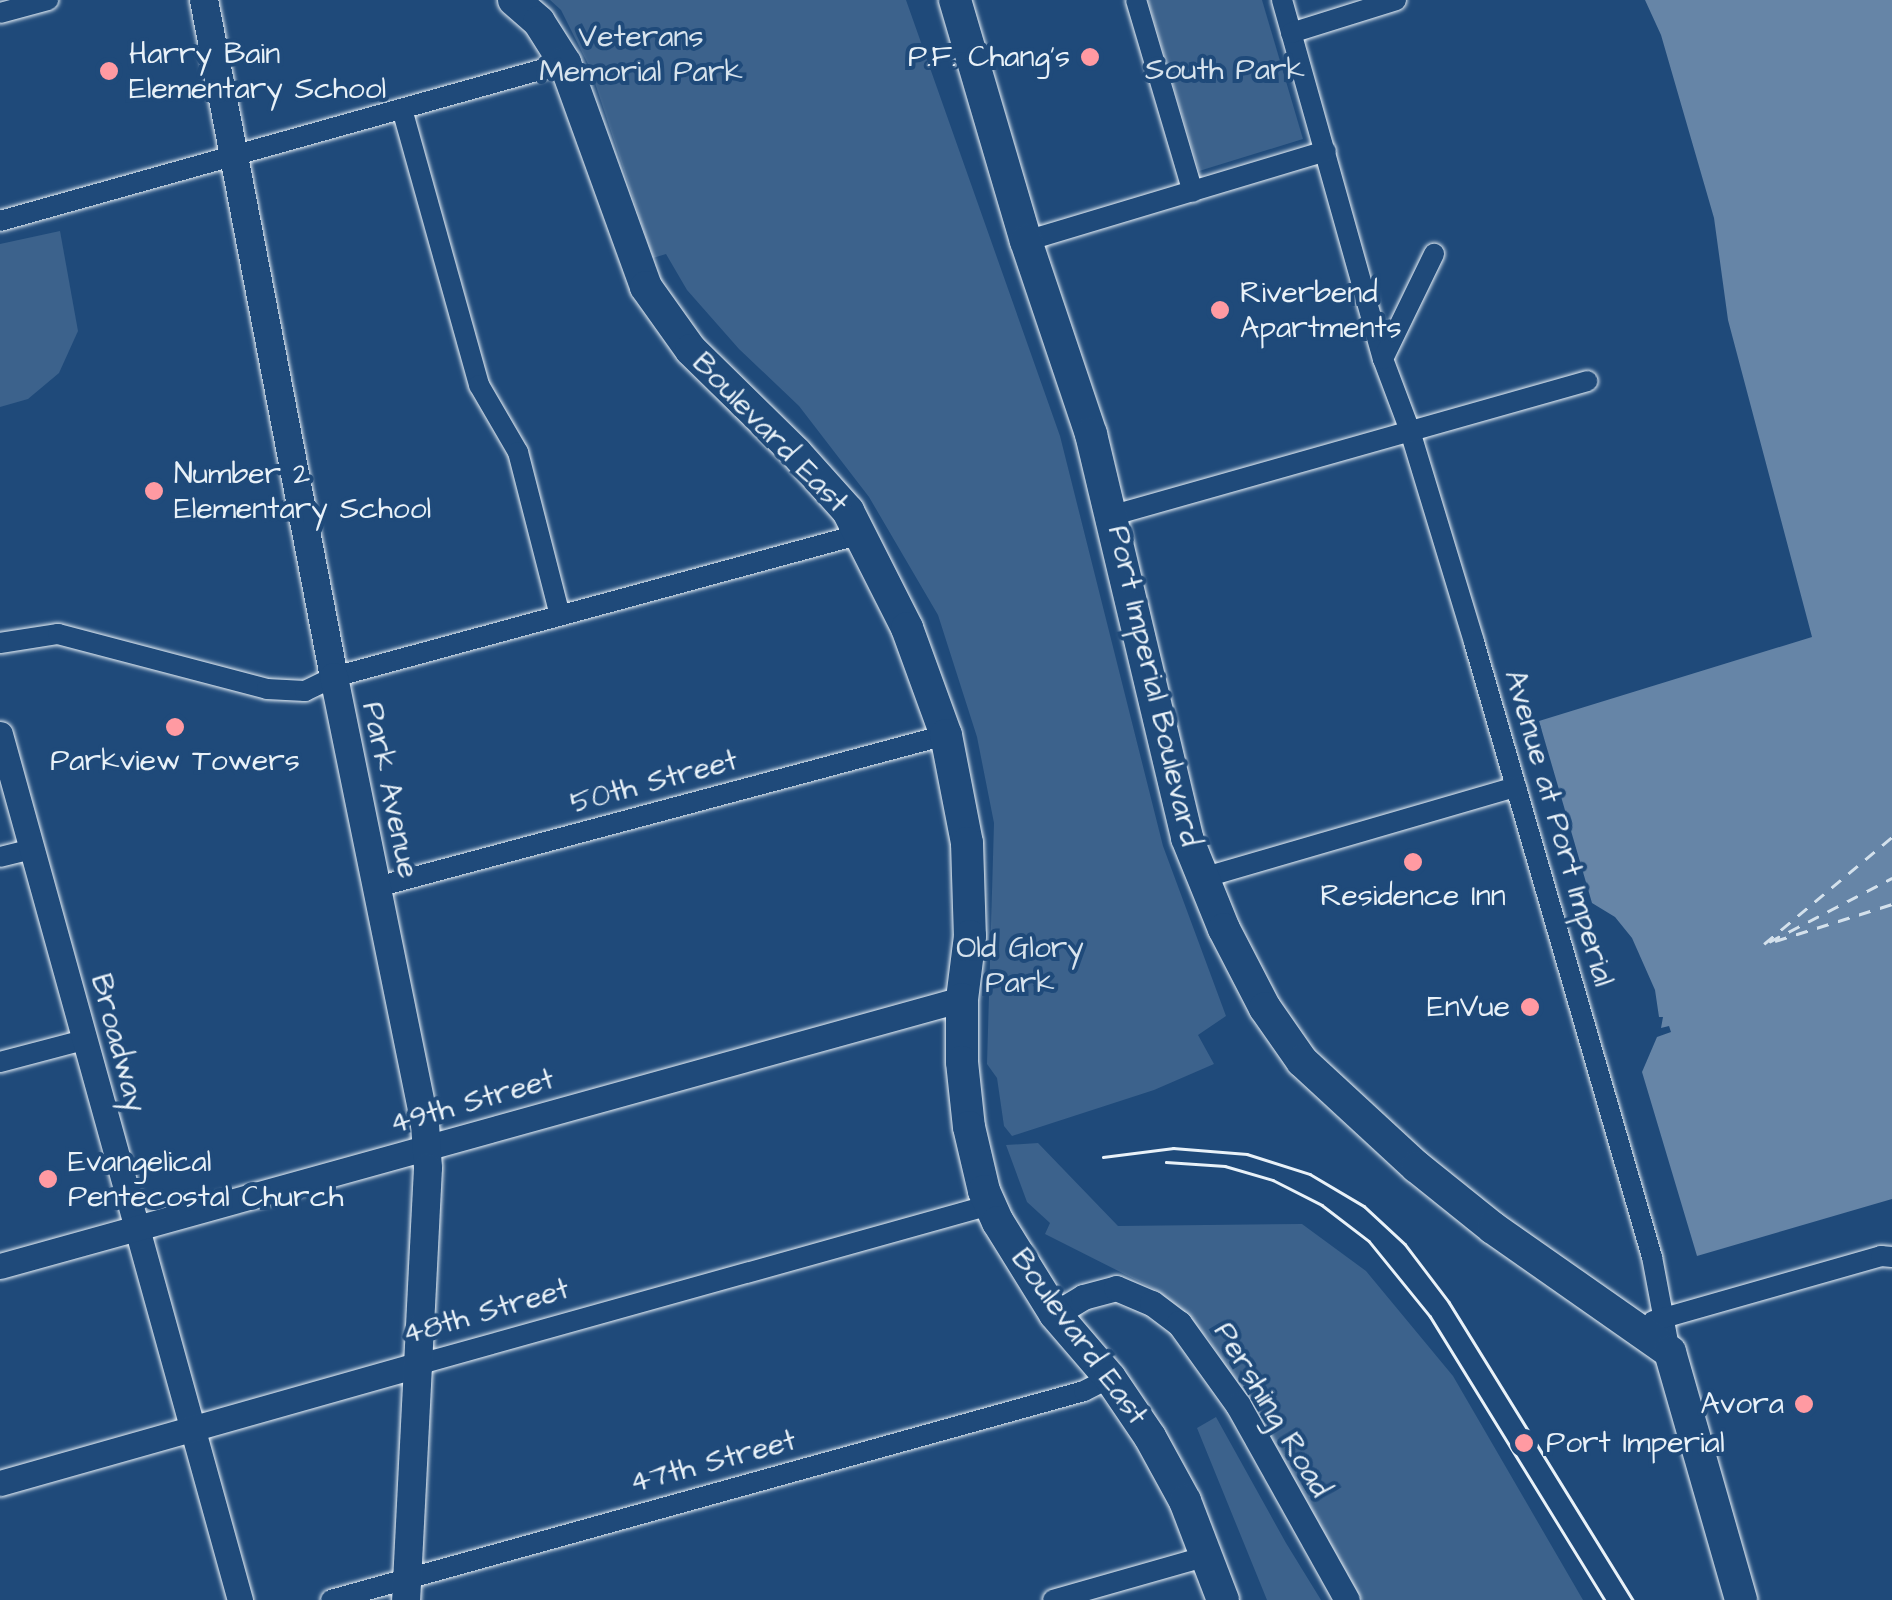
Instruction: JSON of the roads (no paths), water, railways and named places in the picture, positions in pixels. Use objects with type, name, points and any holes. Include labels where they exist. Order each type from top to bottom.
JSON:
[{"type":"main road","name":"Park Avenue","points":[[204,0],[427,1148],[407,1589]]},
{"type":"main road","name":"Boulevard East","points":[[514,0],[539,22],[565,63],[618,218],[654,300],[690,350],[796,453],[848,511],[907,628],[946,736],[967,843],[970,936],[962,999],[962,1062],[969,1127],[990,1205],[1055,1314],[1110,1378],[1150,1437],[1185,1500],[1223,1600]]},
{"type":"main road","name":"Port Imperial Boulevard","points":[[956,0],[1026,240],[1092,434],[1114,515],[1186,838],[1265,1008],[1302,1061],[1416,1166],[1492,1228],[1650,1322],[1670,1352],[1741,1600]]},
{"type":"street","points":[[0,13],[48,0]]},
{"type":"street","points":[[1136,0],[1193,192]]},
{"type":"street","name":"Avenue at Port Imperial","points":[[1282,0],[1383,359],[1410,431],[1652,1257],[1650,1322]]},
{"type":"street","points":[[1291,33],[1396,0]]},
{"type":"street","points":[[0,221],[565,63]]},
{"type":"street","points":[[402,109],[479,386],[518,452],[560,615]]},
{"type":"street","points":[[1026,240],[1326,151]]},
{"type":"street","points":[[1383,359],[1434,254]]},
{"type":"street","points":[[1114,515],[1587,381]]},
{"type":"street","points":[[0,643],[58,634],[267,689],[304,690],[334,677],[861,534]]},
{"type":"street","name":"Broadway","points":[[0,734],[240,1600]]},
{"type":"street","name":"50th Street","points":[[377,887],[946,736]]},
{"type":"street","points":[[1202,878],[1516,787]]},
{"type":"street","points":[[0,857],[31,849]]},
{"type":"street","name":"49th Street","points":[[0,1266],[962,999]]},
{"type":"street","points":[[0,1062],[84,1040]]},
{"type":"street","name":"48th Street","points":[[0,1483],[990,1205]]},
{"type":"street","points":[[1650,1322],[1880,1256],[1892,1257]]},
{"type":"street","name":"Pershing Road","points":[[1055,1314],[1083,1297],[1116,1288],[1152,1302],[1179,1323],[1238,1405],[1347,1600]]},
{"type":"street","name":"47th Street","points":[[331,1600],[407,1589],[1084,1391],[1110,1378]]},
{"type":"street","points":[[1054,1600],[1207,1556]]},
{"type":"tram line","points":[[1103,1157],[1173,1148],[1247,1154],[1310,1174],[1364,1206],[1405,1244],[1449,1302],[1633,1600]]},
{"type":"tram line","points":[[1166,1162],[1225,1166],[1273,1180],[1322,1205],[1369,1241],[1430,1316],[1605,1600]]},
{"type":"place","name":"P.F. Chang's","points":[[1090,57]]},
{"type":"place","name":"Harry Bain Elementary School","points":[[109,71]]},
{"type":"place","name":"Riverbend Apartments","points":[[1220,310]]},
{"type":"place","name":"Number 2 Elementary School","points":[[154,491]]},
{"type":"place","name":"Parkview Towers","points":[[175,727]]},
{"type":"place","name":"Residence Inn","points":[[1413,862]]},
{"type":"place","name":"EnVue","points":[[1530,1007]]},
{"type":"place","name":"Evangelical Pentecostal Church","points":[[48,1179]]},
{"type":"place","name":"Avora","points":[[1804,1404]]},
{"type":"place","name":"Port Imperial","points":[[1524,1443]]},
{"type":"park label","name":"Veterans Memorial Park","points":[[641,54]]},
{"type":"park label","name":"South Park","points":[[1225,70]]},
{"type":"park label","name":"Old Glory Park","points":[[1020,965]]}]
